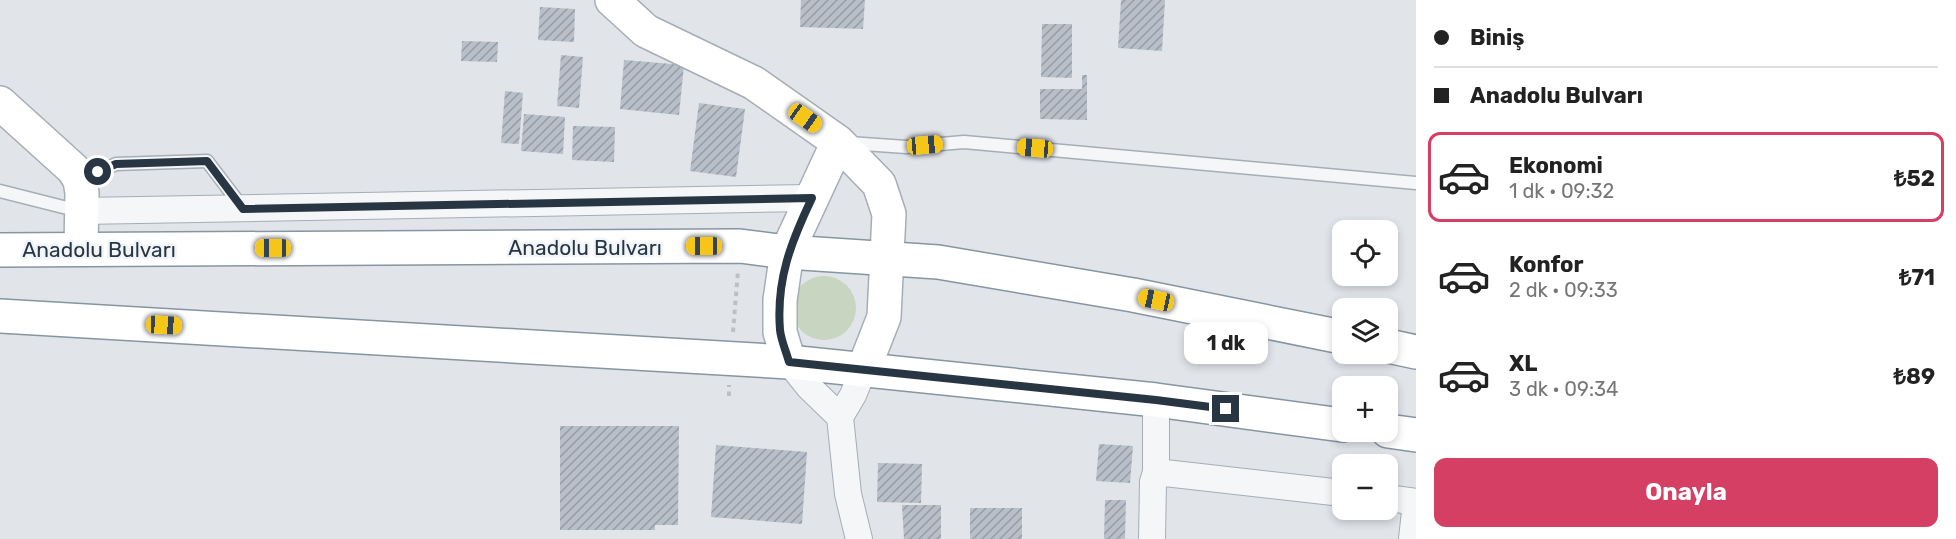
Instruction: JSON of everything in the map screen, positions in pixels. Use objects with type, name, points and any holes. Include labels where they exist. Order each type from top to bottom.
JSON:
[{"type":"main road","points":[[612,0],[646,31],[754,83],[838,142],[879,184],[889,214],[884,317],[864,368]]},
{"type":"main road","points":[[0,103],[73,169],[80,196],[81,249]]},
{"type":"main road","points":[[789,362],[780,332],[780,300],[787,252],[838,142]]},
{"type":"main road","name":"Anadolu Bulvarı","points":[[0,250],[740,246],[787,252],[938,262],[1133,295],[1332,335]]},
{"type":"main road","points":[[0,316],[864,368],[1156,400],[1332,424]]},
{"type":"main road","points":[[1398,348],[1416,352]]},
{"type":"main road","points":[[1398,432],[1416,435]]},
{"type":"street","points":[[80,196],[243,209],[812,198]]},
{"type":"street","points":[[789,362],[809,387],[840,417]]},
{"type":"street","points":[[859,539],[849,494],[840,417],[853,395],[864,368]]},
{"type":"street","points":[[1152,539],[1153,482],[1156,472],[1156,400]]},
{"type":"street","points":[[1156,472],[1332,492]]},
{"type":"street","points":[[1398,499],[1416,502],[1412,539]]},
{"type":"lane","points":[[838,142],[906,147],[964,142],[1416,183]]},
{"type":"lane","points":[[0,191],[80,196],[116,164],[207,161],[243,209]]},
{"type":"path","points":[[729,396],[740,246]]},
{"type":"green space","points":[[824,276],[842,282],[850,290],[856,308],[850,326],[842,334],[824,340],[806,334],[798,326],[792,308],[798,290],[806,282]]},
{"type":"building","points":[[801,0],[865,0],[863,29],[800,27]]},
{"type":"building","points":[[1121,0],[1165,0],[1162,51],[1118,48]]},
{"type":"building","points":[[540,7],[575,9],[574,42],[538,40]]},
{"type":"building","points":[[1042,24],[1072,24],[1072,78],[1041,77]]},
{"type":"building","points":[[462,41],[498,42],[497,62],[461,61]]},
{"type":"building","points":[[561,55],[583,57],[579,108],[557,106]]},
{"type":"building","points":[[624,60],[684,65],[679,115],[620,109]]},
{"type":"building","points":[[1082,75],[1087,75],[1087,120],[1040,119],[1040,89],[1082,89]]},
{"type":"building","points":[[505,91],[523,93],[519,144],[501,143]]},
{"type":"building","points":[[699,103],[745,109],[736,177],[690,171]]},
{"type":"building","points":[[524,114],[565,117],[563,154],[521,151]]},
{"type":"building","points":[[573,126],[615,127],[614,162],[572,160]]},
{"type":"building","points":[[560,426],[679,426],[678,525],[655,525],[655,530],[560,530]]},
{"type":"building","points":[[1099,444],[1133,446],[1130,483],[1096,481]]},
{"type":"building","points":[[716,445],[807,452],[802,524],[711,517]]},
{"type":"building","points":[[878,463],[922,464],[921,503],[877,502]]},
{"type":"building","points":[[1105,500],[1126,500],[1125,539],[1104,539]]},
{"type":"building","points":[[902,505],[941,505],[941,539],[904,539]]},
{"type":"building","points":[[970,508],[1022,508],[1022,539],[970,539]]},
{"type":"route","points":[[98,172],[116,164],[207,161],[243,209],[812,198],[787,252],[780,300],[780,332],[789,362],[864,368],[1226,409]]}]
